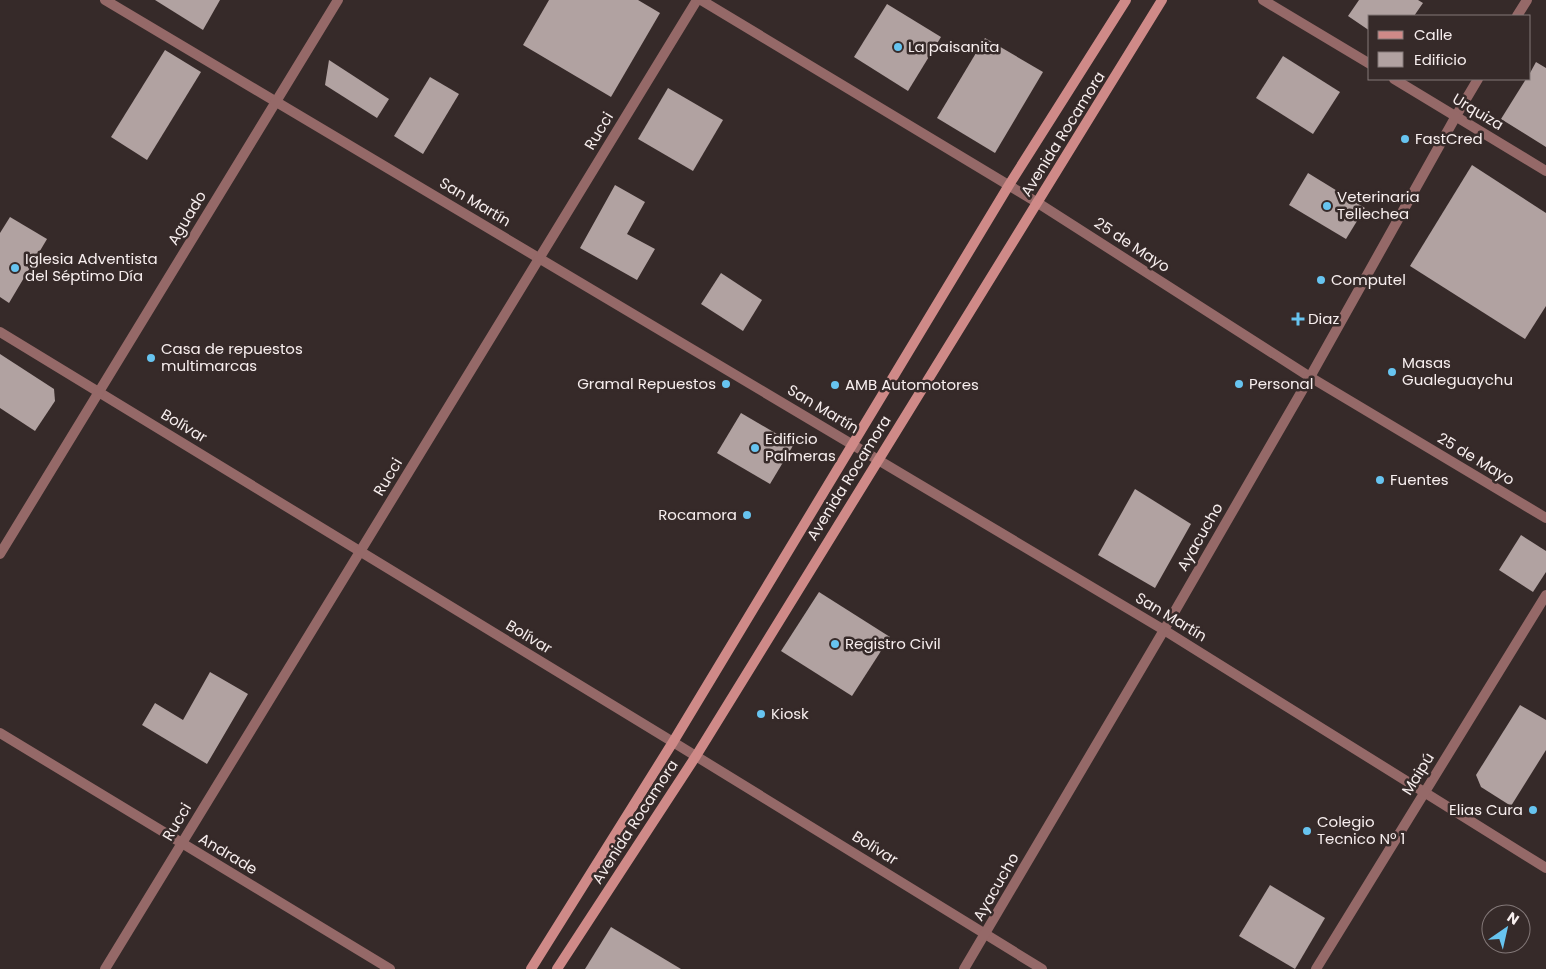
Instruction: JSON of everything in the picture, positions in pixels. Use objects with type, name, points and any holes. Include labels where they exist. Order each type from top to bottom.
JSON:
[{"type":"main road","name":"Avenida Rocamora","points":[[531,969],[673,742],[1009,185],[1126,0]]},
{"type":"main road","name":"Avenida Rocamora","points":[[557,969],[696,756],[1162,0]]},
{"type":"street","name":"San Martín","points":[[105,0],[1164,630],[1546,868]]},
{"type":"street","name":"Aguado","points":[[0,554],[338,0]]},
{"type":"street","name":"Rucci","points":[[105,969],[697,0]]},
{"type":"street","name":"25 de Mayo","points":[[701,0],[1009,185],[1310,377],[1546,518]]},
{"type":"street","points":[[1263,0],[1368,63]]},
{"type":"street","points":[[1518,15],[1527,0]]},
{"type":"street","name":"Urquiza","points":[[1396,80],[1546,171]]},
{"type":"street","name":"Ayacucho","points":[[964,969],[1164,630],[1310,377],[1477,80]]},
{"type":"street","name":"Bolívar","points":[[0,332],[1042,969]]},
{"type":"street","name":"Maipú","points":[[1316,969],[1546,595]]},
{"type":"street","name":"Andrade","points":[[0,733],[390,969]]},
{"type":"building","points":[[155,0],[220,0],[203,30]]},
{"type":"building","points":[[549,0],[638,0],[660,13],[611,97],[523,45]]},
{"type":"building","points":[[1359,0],[1418,0],[1423,3],[1415,15],[1368,15],[1368,30],[1348,16]]},
{"type":"building","name":"La paisanita","points":[[887,4],[941,37],[908,91],[854,57]]},
{"type":"building","points":[[985,38],[1043,72],[995,153],[937,118]]},
{"type":"building","points":[[165,50],[201,72],[147,160],[111,137]]},
{"type":"building","points":[[1283,56],[1340,92],[1313,134],[1256,98]]},
{"type":"building","points":[[329,60],[389,99],[377,118],[325,85]]},
{"type":"building","points":[[1536,62],[1546,68],[1546,147],[1501,119],[1525,80],[1531,80],[1531,71]]},
{"type":"building","points":[[430,77],[459,94],[423,154],[394,136]]},
{"type":"building","points":[[668,88],[723,120],[693,171],[638,139]]},
{"type":"building","points":[[1472,165],[1546,213],[1546,306],[1525,339],[1410,266]]},
{"type":"building","name":"Veterinaria Tellechea","points":[[1308,173],[1365,208],[1346,239],[1289,205]]},
{"type":"building","points":[[615,185],[645,202],[627,234],[655,249],[637,280],[580,248]]},
{"type":"building","name":"Iglesia Adventista del Séptimo Día","points":[[10,217],[47,239],[9,303],[0,297],[0,233]]},
{"type":"building","points":[[721,273],[762,300],[743,331],[701,304]]},
{"type":"building","points":[[0,354],[54,389],[55,401],[35,431],[0,408]]},
{"type":"building","name":"Edificio Palmeras","points":[[741,413],[794,444],[770,484],[717,453]]},
{"type":"building","points":[[1135,489],[1191,524],[1155,588],[1098,555]]},
{"type":"building","points":[[1521,535],[1546,551],[1546,572],[1533,592],[1499,570]]},
{"type":"building","name":"Registro Civil","points":[[819,592],[890,637],[852,696],[781,651]]},
{"type":"building","points":[[210,672],[248,694],[207,764],[142,725],[155,703],[183,720]]},
{"type":"building","points":[[1520,705],[1546,720],[1546,750],[1511,806],[1481,787],[1476,775]]},
{"type":"building","points":[[1270,885],[1325,918],[1295,969],[1239,936]]},
{"type":"building","points":[[611,927],[681,969],[585,969]]},
{"type":"place","name":"La paisanita","points":[[898,47]]},
{"type":"place","name":"FastCred","points":[[1405,139]]},
{"type":"place","name":"Veterinaria Tellechea","points":[[1327,206]]},
{"type":"place","name":"Iglesia Adventista del Séptimo Día","points":[[15,268]]},
{"type":"place","name":"Computel","points":[[1321,280]]},
{"type":"place","name":"Diaz","points":[[1298,319]]},
{"type":"place","name":"Casa de repuestos multimarcas","points":[[151,358]]},
{"type":"place","name":"Masas Gualeguaychu","points":[[1392,372]]},
{"type":"place","name":"Gramal Repuestos","points":[[726,384]]},
{"type":"place","name":"Personal","points":[[1239,384]]},
{"type":"place","name":"AMB Automotores","points":[[835,385]]},
{"type":"place","name":"Edificio Palmeras","points":[[755,448]]},
{"type":"place","name":"Fuentes","points":[[1380,480]]},
{"type":"place","name":"Rocamora","points":[[747,515]]},
{"type":"place","name":"Registro Civil","points":[[835,644]]},
{"type":"place","name":"Kiosk","points":[[761,714]]},
{"type":"place","name":"Elias Cura","points":[[1533,810]]},
{"type":"place","name":"Colegio Tecnico Nº 1","points":[[1307,831]]}]
